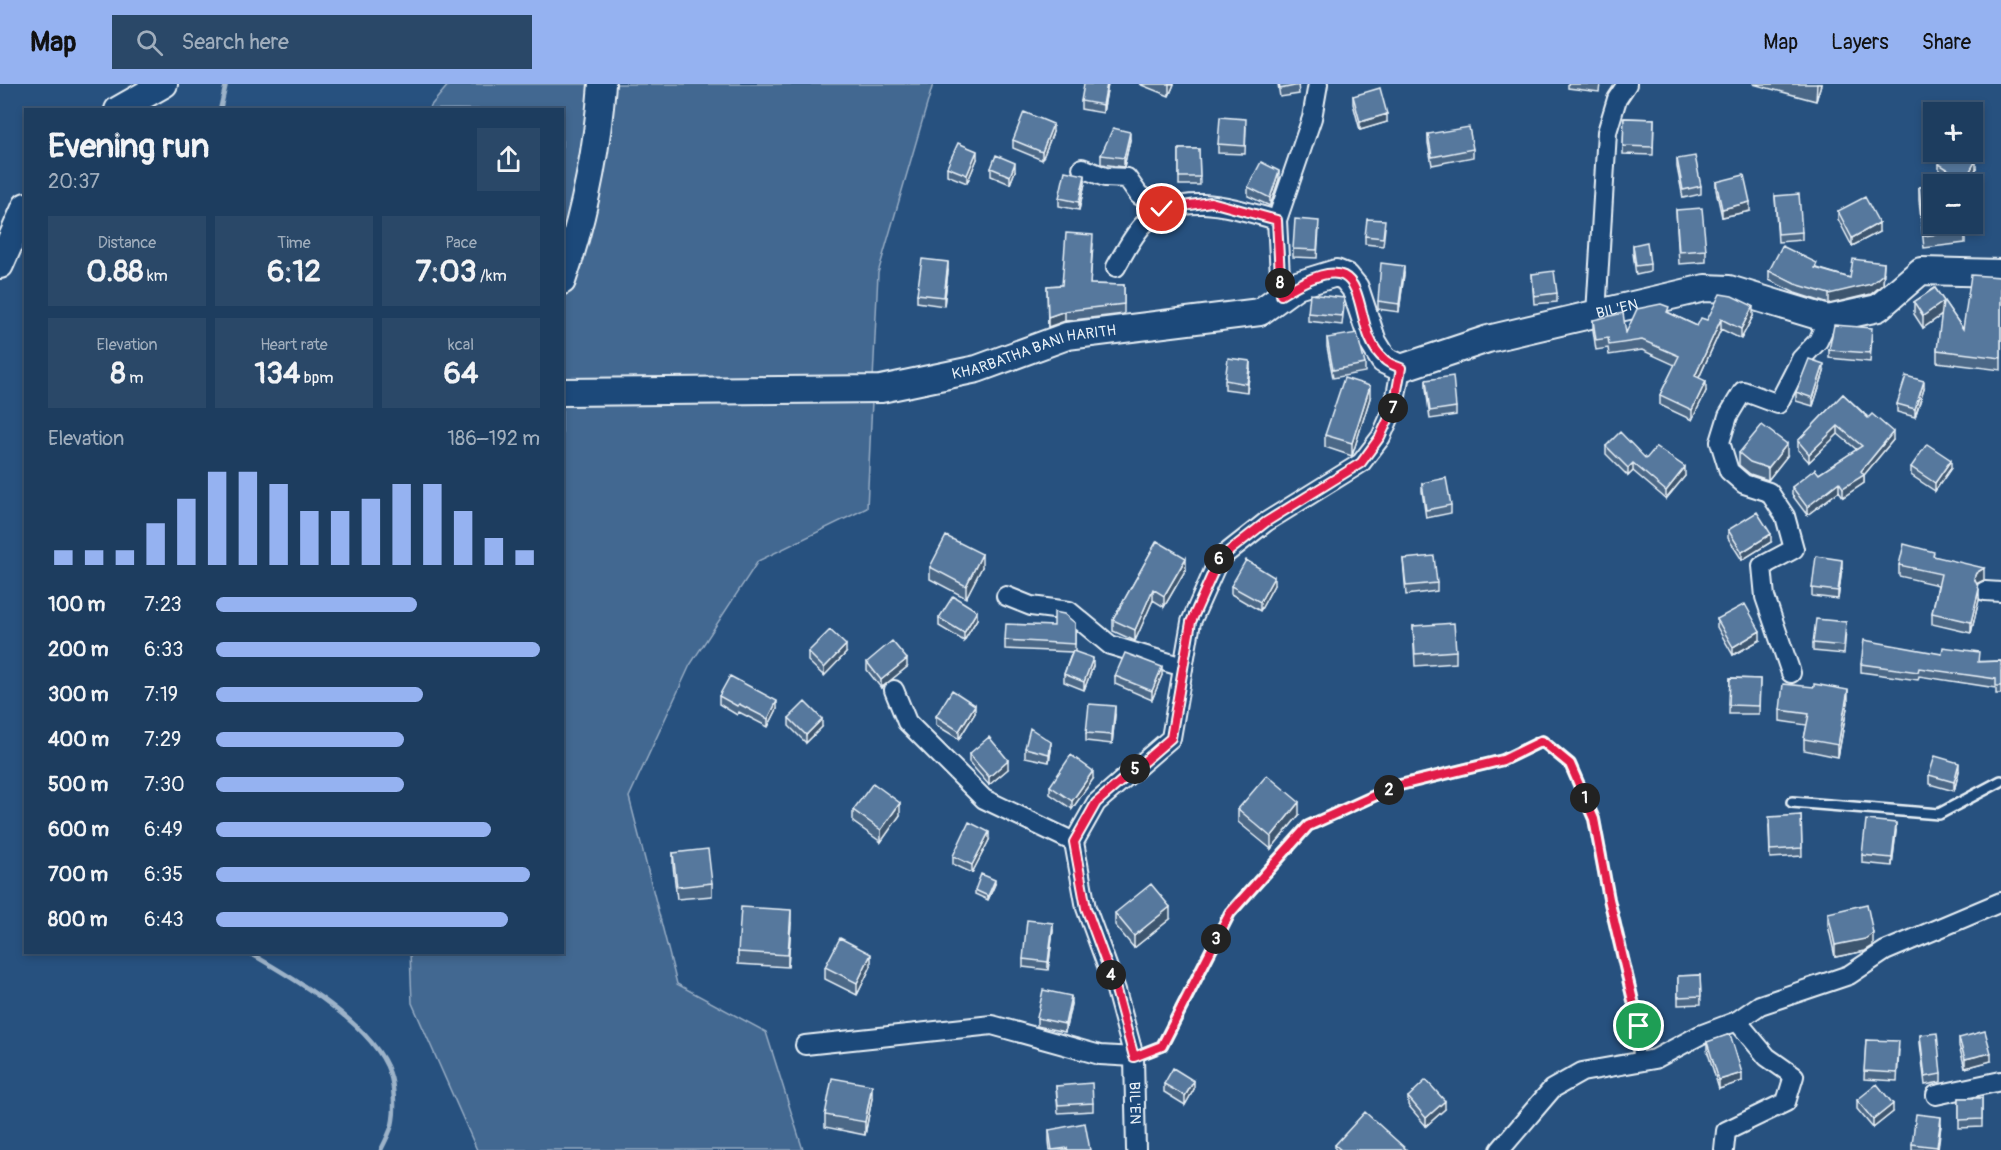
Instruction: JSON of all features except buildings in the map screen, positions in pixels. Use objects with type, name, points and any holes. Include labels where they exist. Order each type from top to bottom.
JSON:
[{"type":"street","points":[[122,108],[164,84]]},
{"type":"street","points":[[564,275],[574,247],[598,138],[602,84]]},
{"type":"street","points":[[894,690],[908,722],[984,800],[1074,842],[1096,803],[1171,738],[1191,622],[1219,559],[1266,522],[1361,463],[1380,437],[1394,407],[1401,368],[1384,360],[1372,342],[1356,288],[1346,277],[1336,273],[1321,276],[1281,295],[1277,220],[1312,118],[1318,84]]},
{"type":"street","points":[[1596,314],[1607,132],[1617,99],[1627,84]]},
{"type":"street","points":[[1082,168],[1105,177],[1128,178],[1139,195],[1162,209]]},
{"type":"street","points":[[1116,267],[1142,225],[1162,209],[1211,202],[1277,220]]},
{"type":"street","points":[[0,265],[24,211]]},
{"type":"street","name":"BIL'EN","points":[[1401,368],[1488,339],[1705,288],[1729,289],[1828,319],[1878,309],[1921,271],[2001,273]]},
{"type":"street","name":"KHARBATHA BANI HARITH","points":[[564,392],[881,389],[977,369],[1067,336],[1245,316],[1260,312],[1281,295]]},
{"type":"street","points":[[1791,673],[1765,597],[1762,566],[1794,549],[1785,516],[1769,492],[1744,484],[1729,471],[1720,442],[1728,416],[1743,391],[1779,404],[1801,359],[1818,341],[1828,319]]},
{"type":"street","points":[[1006,596],[1031,606],[1069,611],[1110,645],[1183,667]]},
{"type":"street","name":"BIL'EN","points":[[1074,842],[1086,908],[1116,990],[1134,1057],[1136,1150]]},
{"type":"street","points":[[1500,1150],[1552,1089],[1582,1071],[1656,1059],[1700,1035],[1737,1022],[1760,1005],[1849,975],[1885,951],[2001,902]]},
{"type":"street","points":[[1724,1150],[1726,1131],[1786,1102],[1794,1076],[1767,1057],[1737,1022]]},
{"type":"street","points":[[805,1045],[992,1025],[1100,1055],[1134,1057]]},
{"type":"street","points":[[1936,1095],[2001,1081]]},
{"type":"lane","points":[[1134,1057],[1162,1046],[1230,913],[1308,826],[1396,786],[1503,760],[1542,741],[1570,764],[1594,819],[1609,899],[1639,1026],[1638,1062]]},
{"type":"lane","points":[[1792,802],[1939,814],[2001,781]]},
{"type":"shaded area","points":[[449,84],[933,84],[878,273],[867,508],[758,561],[690,665],[629,797],[677,984],[766,1032],[803,1150],[477,1150],[412,1003],[410,954],[564,954],[564,108],[429,108]]},
{"type":"waterway","points":[[220,108],[226,84]]},
{"type":"waterway","points":[[251,954],[307,988],[350,1020],[381,1056],[390,1074],[394,1103],[390,1132],[381,1150]]},
{"type":"route","points":[[1162,209],[1211,202],[1277,220],[1281,295],[1297,285],[1321,276],[1336,273],[1346,277],[1356,288],[1372,342],[1384,360],[1401,368],[1394,407],[1380,437],[1361,463],[1266,522],[1219,559],[1191,622],[1171,738],[1096,803],[1074,842],[1086,908],[1116,990],[1134,1057],[1162,1046],[1185,996],[1230,913],[1308,826],[1396,786],[1503,760],[1542,741],[1570,764],[1594,819],[1609,899],[1639,1026]]}]
